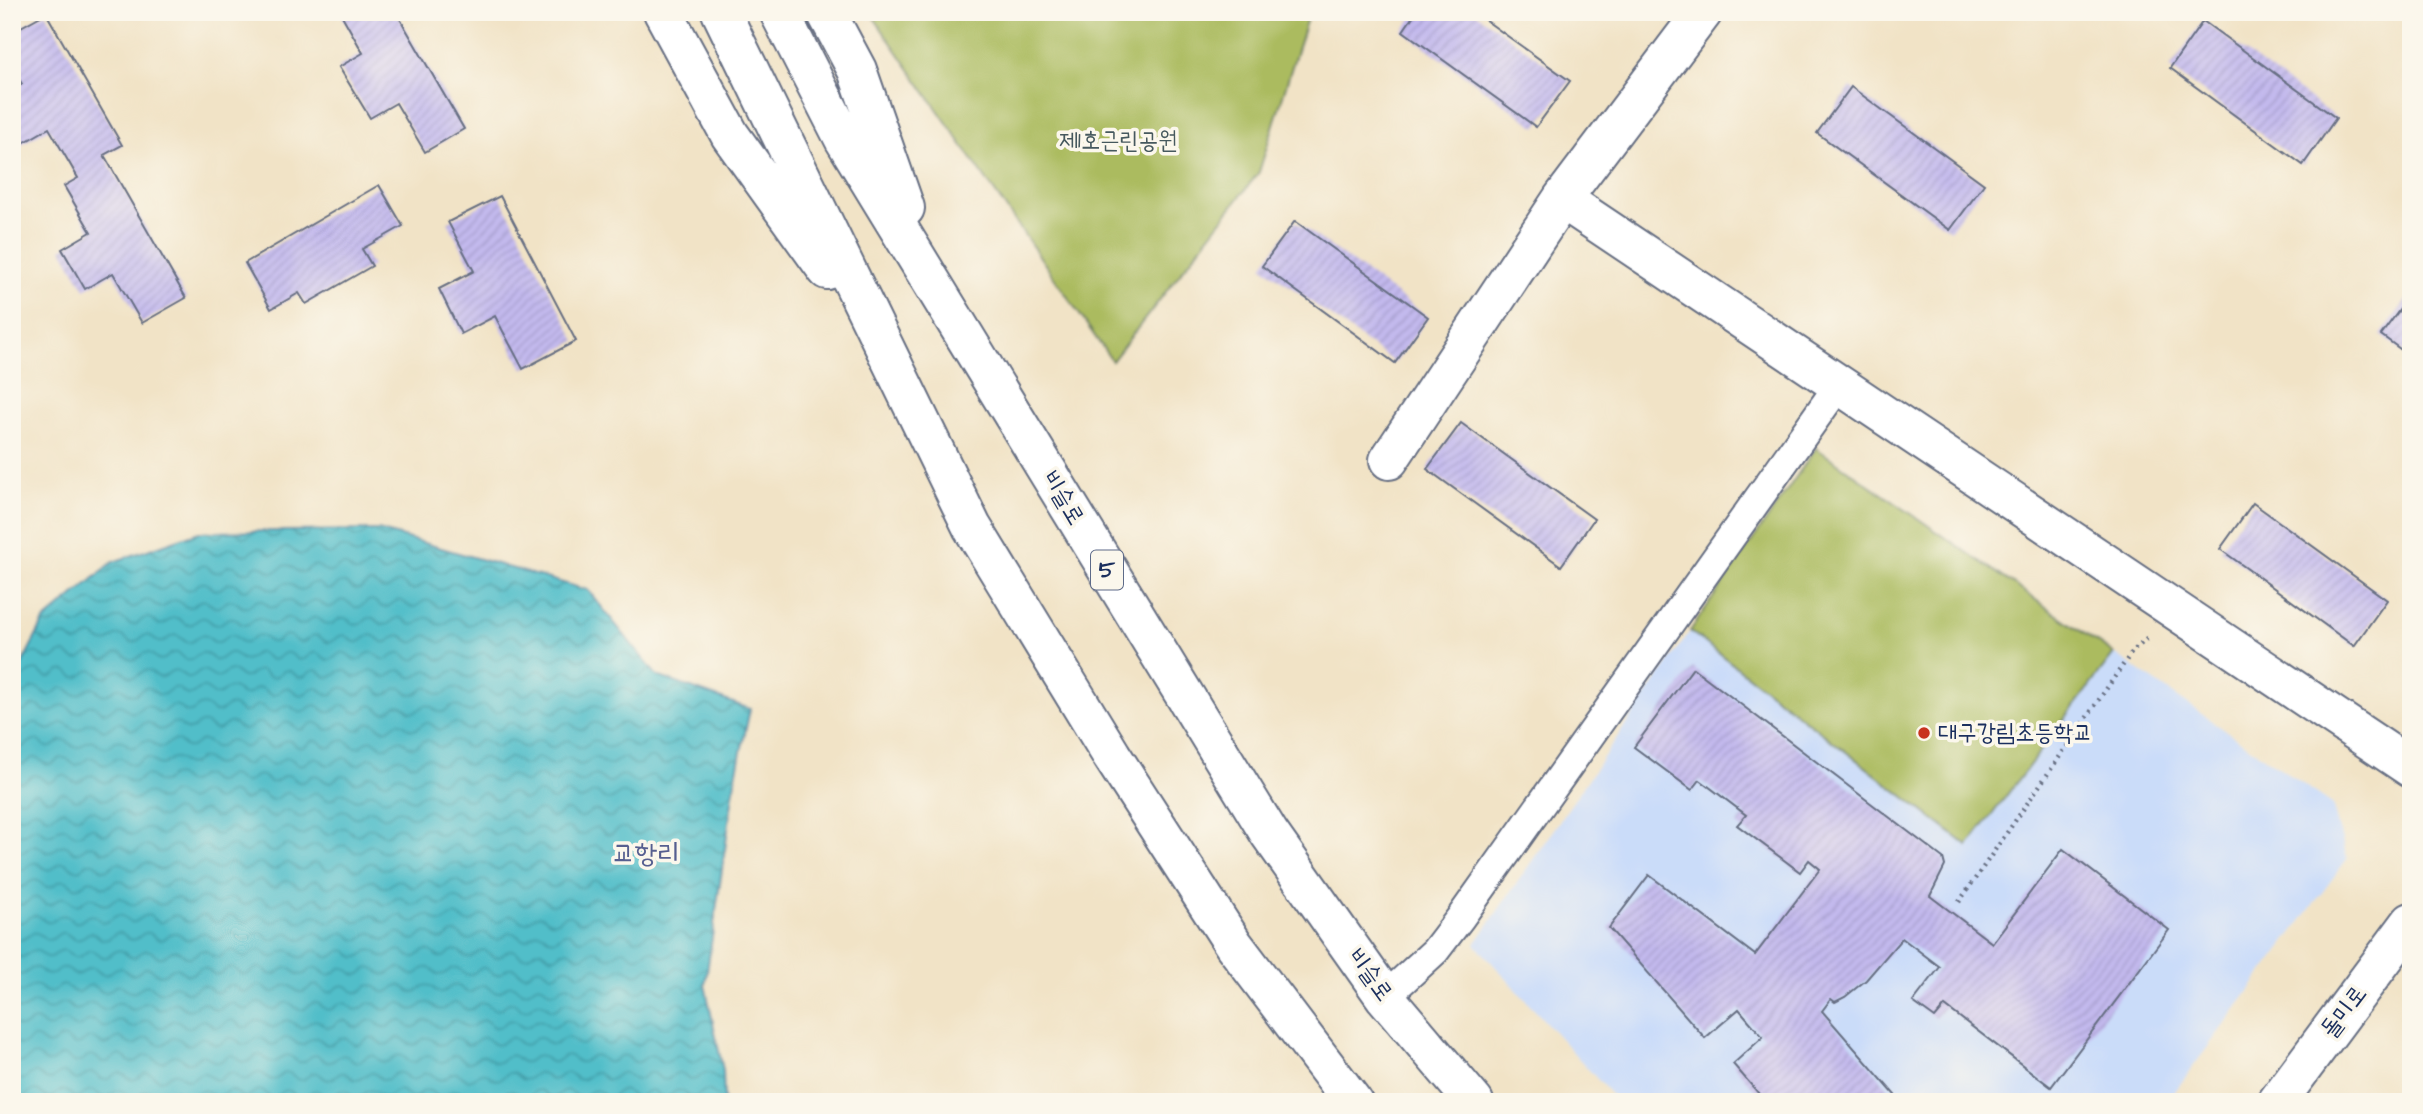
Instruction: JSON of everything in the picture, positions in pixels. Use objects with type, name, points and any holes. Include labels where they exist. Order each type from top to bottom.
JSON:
[{"type":"main road","points":[[663,12],[730,135],[886,353]]},
{"type":"main road","points":[[721,12],[972,527],[1112,756],[1234,945],[1353,1102]]},
{"type":"main road","name":"비슬로","points":[[779,12],[844,139],[1269,833],[1385,997],[1474,1102]]},
{"type":"main road","name":"5","points":[[826,12],[857,70],[929,279]]},
{"type":"main road","points":[[1389,460],[1562,199],[1703,12]]},
{"type":"main road","points":[[1562,199],[2411,768]]},
{"type":"main road","name":"돌미로","points":[[2277,1102],[2411,922]]},
{"type":"street","points":[[1385,997],[1435,951],[1461,917],[1839,385]]},
{"type":"path","points":[[1959,902],[2132,652],[2176,611]]},
{"type":"shaded area","name":"대구강림초등학교","points":[[1816,448],[2332,804],[2347,859],[2167,1102],[1618,1102],[1475,944]]},
{"type":"green space","name":"제1호근린공원","points":[[870,12],[1309,12],[1259,172],[1112,361]]},
{"type":"green space","points":[[1816,448],[2114,654],[1968,846],[1690,631]]},
{"type":"water","points":[[378,530],[588,590],[657,676],[750,709],[735,781],[705,985],[723,1070],[724,1102],[12,1102],[12,683],[44,621],[113,562],[199,532]]},
{"type":"building","points":[[340,12],[396,12],[464,129],[425,152],[396,103],[370,118],[339,67],[363,53]]},
{"type":"building","points":[[1416,12],[1474,12],[1570,81],[1536,127],[1403,31]]},
{"type":"building","points":[[46,13],[122,145],[104,155],[186,298],[142,323],[113,273],[85,289],[62,249],[91,232],[64,186],[78,178],[49,128],[18,146],[12,136],[12,90],[22,84],[12,68],[12,32]]},
{"type":"building","points":[[2203,21],[2336,118],[2303,165],[2170,68]]},
{"type":"building","points":[[1851,87],[1984,184],[1950,230],[1817,133]]},
{"type":"building","points":[[379,185],[403,226],[362,249],[372,266],[306,304],[299,293],[271,309],[245,263]]},
{"type":"building","points":[[500,196],[576,341],[523,369],[495,316],[461,334],[439,289],[474,271],[448,222]]},
{"type":"building","points":[[1295,221],[1428,317],[1395,363],[1262,266]]},
{"type":"building","points":[[2411,294],[2411,357],[2381,335]]},
{"type":"building","points":[[1461,423],[1594,519],[1561,566],[1427,469]]},
{"type":"building","points":[[2253,503],[2387,600],[2354,646],[2220,549]]},
{"type":"building","points":[[1693,668],[1943,858],[1945,866],[1930,896],[1992,943],[2063,849],[2169,930],[2051,1087],[1945,1006],[1935,1018],[1913,1002],[1940,967],[1902,938],[1866,980],[1845,997],[1835,1002],[1831,999],[1822,1011],[1901,1102],[1766,1102],[1733,1064],[1763,1037],[1739,1009],[1705,1038],[1609,928],[1649,875],[1755,955],[1820,869],[1809,860],[1800,872],[1737,825],[1746,815],[1700,780],[1692,790],[1634,747]]},
{"type":"place","name":"대구강림초등학교","points":[[1924,733]]},
{"type":"district","name":"교항리","points":[[646,853]]}]
